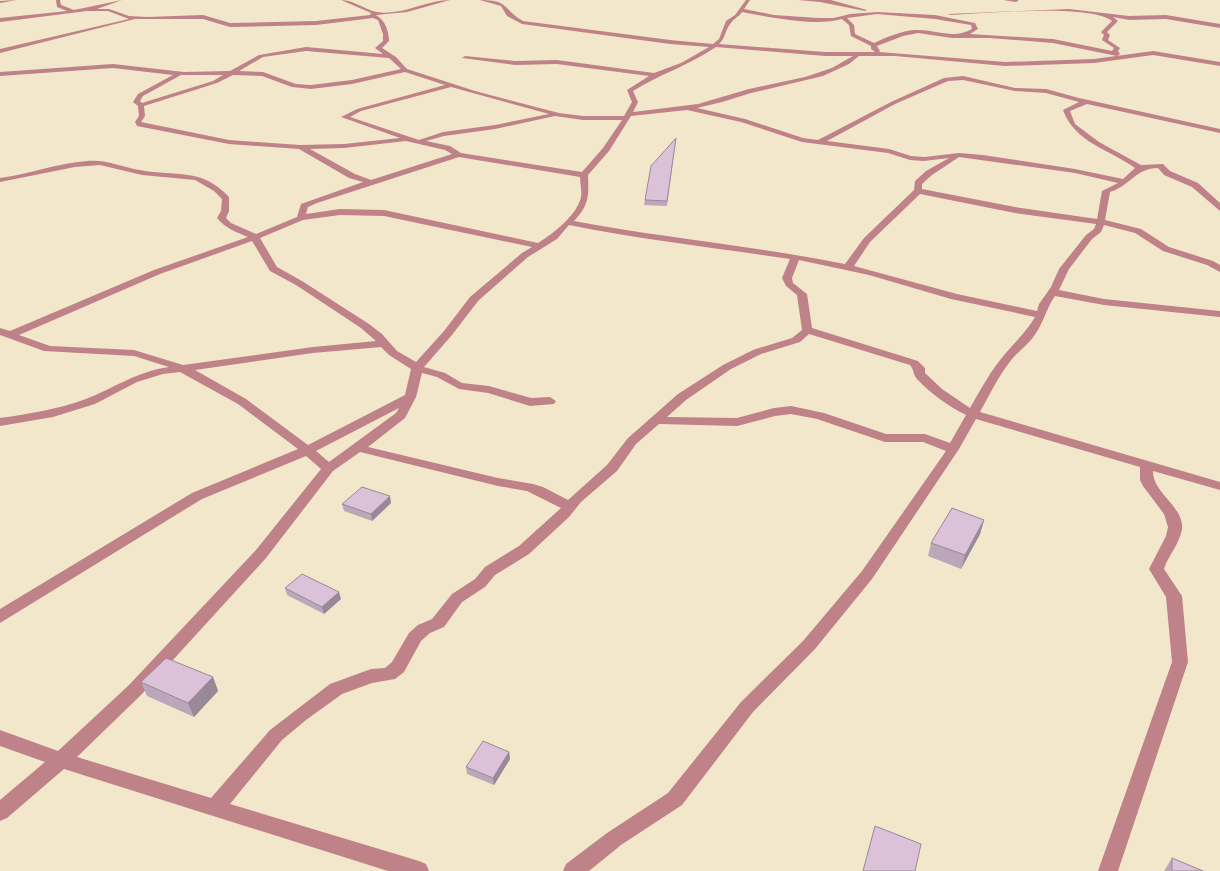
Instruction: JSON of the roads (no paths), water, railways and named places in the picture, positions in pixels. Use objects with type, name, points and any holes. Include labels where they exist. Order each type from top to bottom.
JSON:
[{"type":"street","points":[[0,2],[15,0]]},
{"type":"street","points":[[58,0],[59,6],[74,12]]},
{"type":"street","points":[[0,20],[87,10],[120,0]]},
{"type":"street","points":[[343,0],[363,6],[373,12],[373,15],[380,18],[386,34],[386,41],[378,48],[406,70],[559,115],[583,118],[629,116],[688,108],[812,77],[840,67],[857,55]]},
{"type":"street","points":[[0,51],[135,18],[203,17],[226,25],[316,22],[408,11],[448,0]]},
{"type":"street","points":[[482,0],[501,4],[509,11],[509,15],[522,22],[713,47],[857,55],[881,54],[1005,64],[1038,64],[1153,53],[1220,64]]},
{"type":"street","points":[[0,812],[61,760],[135,690],[261,554],[328,468],[401,415],[410,397],[417,368],[448,333],[474,299],[525,255],[554,237],[570,223],[580,209],[585,196],[584,175],[596,162],[613,130],[629,116],[635,102],[630,90],[655,75],[683,64],[713,47],[721,40],[728,22],[742,10],[748,0]]},
{"type":"street","points":[[800,0],[841,0]]},
{"type":"street","points":[[1005,0],[1017,1]]},
{"type":"street","points":[[821,1],[877,13]]},
{"type":"street","points":[[1003,12],[1017,1]]},
{"type":"street","points":[[417,3],[424,6]]},
{"type":"street","points":[[87,10],[109,10],[135,18]]},
{"type":"street","points":[[742,10],[774,17],[818,20],[834,20],[861,14],[877,13],[910,15],[973,24],[975,29],[971,32],[957,35]]},
{"type":"street","points":[[910,15],[1069,10],[1129,18],[1166,17],[1220,26]]},
{"type":"street","points":[[1107,15],[1115,21],[1104,32],[1107,35],[1106,40],[1117,48],[1118,56]]},
{"type":"street","points":[[843,17],[850,23],[855,37],[874,44],[911,32],[1053,41],[1118,56]]},
{"type":"street","points":[[874,44],[874,49],[881,54]]},
{"type":"street","points":[[180,73],[140,95],[136,102],[141,105],[216,82],[261,56],[299,49],[389,56]]},
{"type":"street","points":[[466,58],[515,63],[557,62],[655,75]]},
{"type":"street","points":[[967,78],[974,61]]},
{"type":"street","points":[[0,74],[113,66],[128,70],[150,69],[180,73],[259,73],[277,80],[306,87],[336,84],[406,70]]},
{"type":"street","points":[[820,142],[843,128],[860,122],[893,103],[946,79],[967,78],[992,82],[1010,89],[1035,89],[1064,94],[1086,102],[1220,131]]},
{"type":"street","points":[[406,139],[401,135],[344,117],[358,110],[452,85]]},
{"type":"street","points":[[1086,102],[1066,110],[1072,123],[1090,139],[1127,158],[1140,168]]},
{"type":"street","points":[[141,105],[142,116],[138,122],[139,125],[229,142],[272,143],[300,147],[344,146],[406,139],[447,148],[459,155],[584,175]]},
{"type":"street","points":[[688,108],[743,120],[802,140],[889,151],[910,158],[932,159],[959,155],[984,157],[1075,171],[1124,182]]},
{"type":"street","points":[[420,141],[443,134],[496,127],[559,115]]},
{"type":"street","points":[[583,118],[600,125]]},
{"type":"street","points":[[300,147],[352,176],[370,182]]},
{"type":"street","points":[[301,218],[304,206],[314,201],[438,160],[459,155]]},
{"type":"street","points":[[848,267],[867,240],[918,191],[918,183],[929,173],[959,155]]},
{"type":"street","points":[[0,180],[87,163],[103,163],[143,173],[194,176],[221,192],[226,198],[225,211],[221,218],[228,225],[254,236],[273,269],[299,283],[378,336],[393,354],[417,368],[440,375],[460,386],[490,390],[520,400],[550,401]]},
{"type":"street","points":[[573,871],[614,838],[675,799],[748,707],[809,645],[867,576],[953,449],[996,375],[1009,356],[1031,333],[1041,315],[1044,304],[1064,268],[1088,237],[1098,230],[1106,191],[1120,186],[1134,171],[1140,168],[1160,166],[1167,174],[1195,185],[1220,208]]},
{"type":"street","points":[[0,174],[10,179]]},
{"type":"street","points":[[918,191],[1015,210],[1101,222],[1138,231],[1166,249],[1210,263],[1220,269]]},
{"type":"street","points":[[5,333],[45,322],[157,272],[275,230],[301,218],[340,212],[384,213],[540,246]]},
{"type":"street","points":[[570,223],[635,235],[663,237],[796,257],[848,267],[954,297],[1041,315]]},
{"type":"street","points":[[214,808],[276,735],[336,689],[371,676],[389,674],[398,667],[415,637],[424,629],[438,623],[457,598],[480,582],[490,571],[524,550],[612,468],[632,441],[682,397],[727,368],[757,352],[803,336],[807,330],[802,294],[789,284],[787,278],[796,257]]},
{"type":"street","points":[[1052,292],[1104,302],[1220,314]]},
{"type":"street","points":[[807,330],[914,363],[919,368],[919,374],[925,381],[951,402],[974,414],[1220,486]]},
{"type":"street","points":[[5,333],[23,342],[48,349],[143,354],[185,368],[274,424],[328,468]]},
{"type":"street","points":[[0,422],[48,414],[91,401],[134,380],[162,371],[312,350],[384,343]]},
{"type":"street","points":[[0,617],[197,496],[308,450],[410,397]]},
{"type":"street","points":[[655,420],[737,422],[774,412],[791,410],[820,416],[885,438],[925,438],[953,449]]},
{"type":"street","points":[[358,448],[498,482],[528,487],[538,490],[568,508]]},
{"type":"street","points":[[1108,871],[1180,662],[1174,596],[1156,569],[1159,558],[1171,540],[1175,528],[1169,512],[1147,480],[1146,464]]},
{"type":"street","points":[[0,738],[61,760],[419,871]]}]
